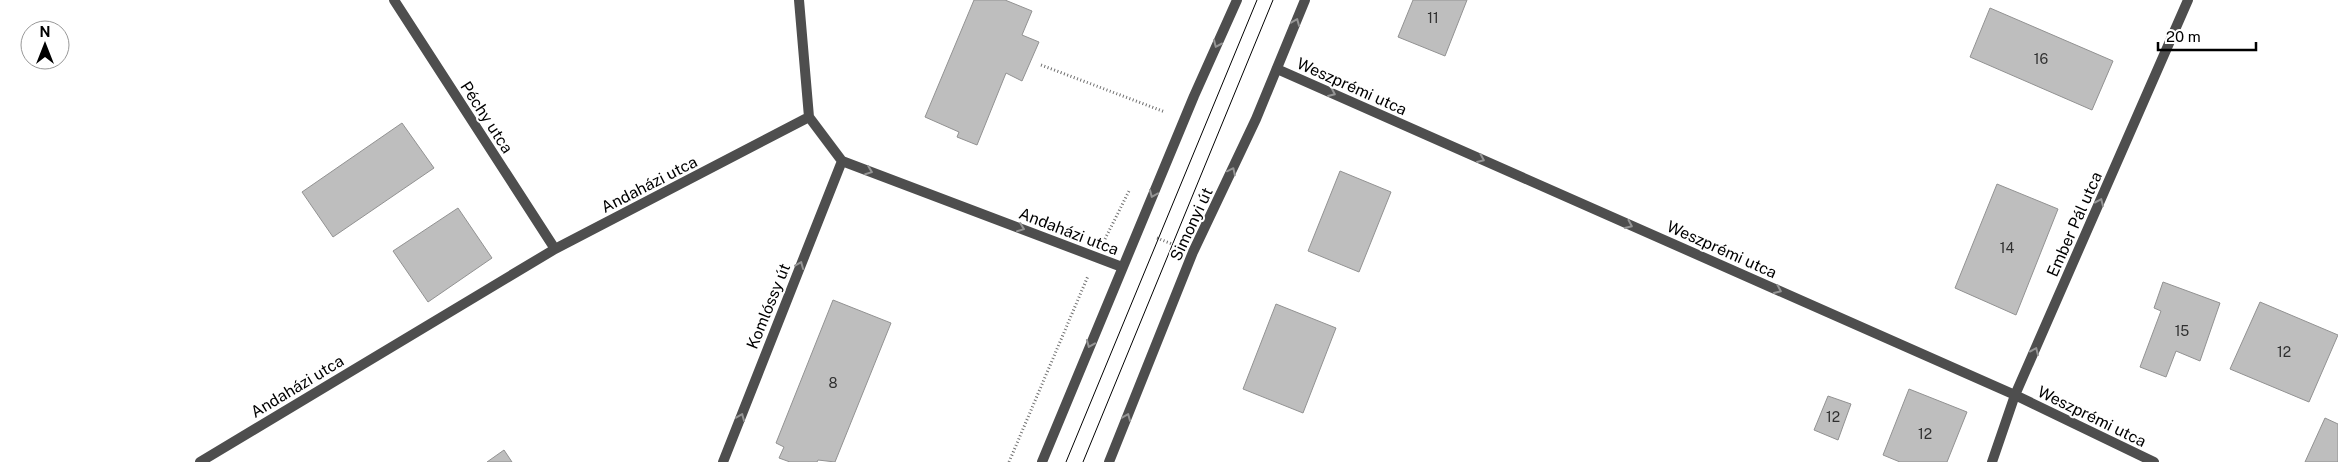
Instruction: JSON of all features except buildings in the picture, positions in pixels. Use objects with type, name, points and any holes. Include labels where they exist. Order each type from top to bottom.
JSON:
[{"type":"street","name":"Péchy utca","points":[[394,0],[554,249]]},
{"type":"street","points":[[799,0],[809,117],[842,161]]},
{"type":"street","points":[[1042,462],[1137,230],[1237,0]]},
{"type":"street","name":"Simonyi út","points":[[1109,462],[1193,252],[1256,120],[1305,0]]},
{"type":"street","name":"Ember Pál utca","points":[[1992,462],[2015,395],[2188,0]]},
{"type":"street","name":"Weszprémi utca","points":[[1277,69],[2015,395],[2154,462]]},
{"type":"street","name":"Andaházi utca","points":[[200,462],[554,249],[809,117]]},
{"type":"street","name":"Andaházi utca","points":[[842,161],[1122,266]]},
{"type":"street","name":"Komlóssy út","points":[[723,462],[842,161]]},
{"type":"path","points":[[1041,65],[1170,114]]},
{"type":"path","points":[[1009,462],[1112,221],[1193,252]]},
{"type":"tram line","points":[[1066,462],[1257,0]]},
{"type":"tram line","points":[[1083,462],[1273,0]]}]
